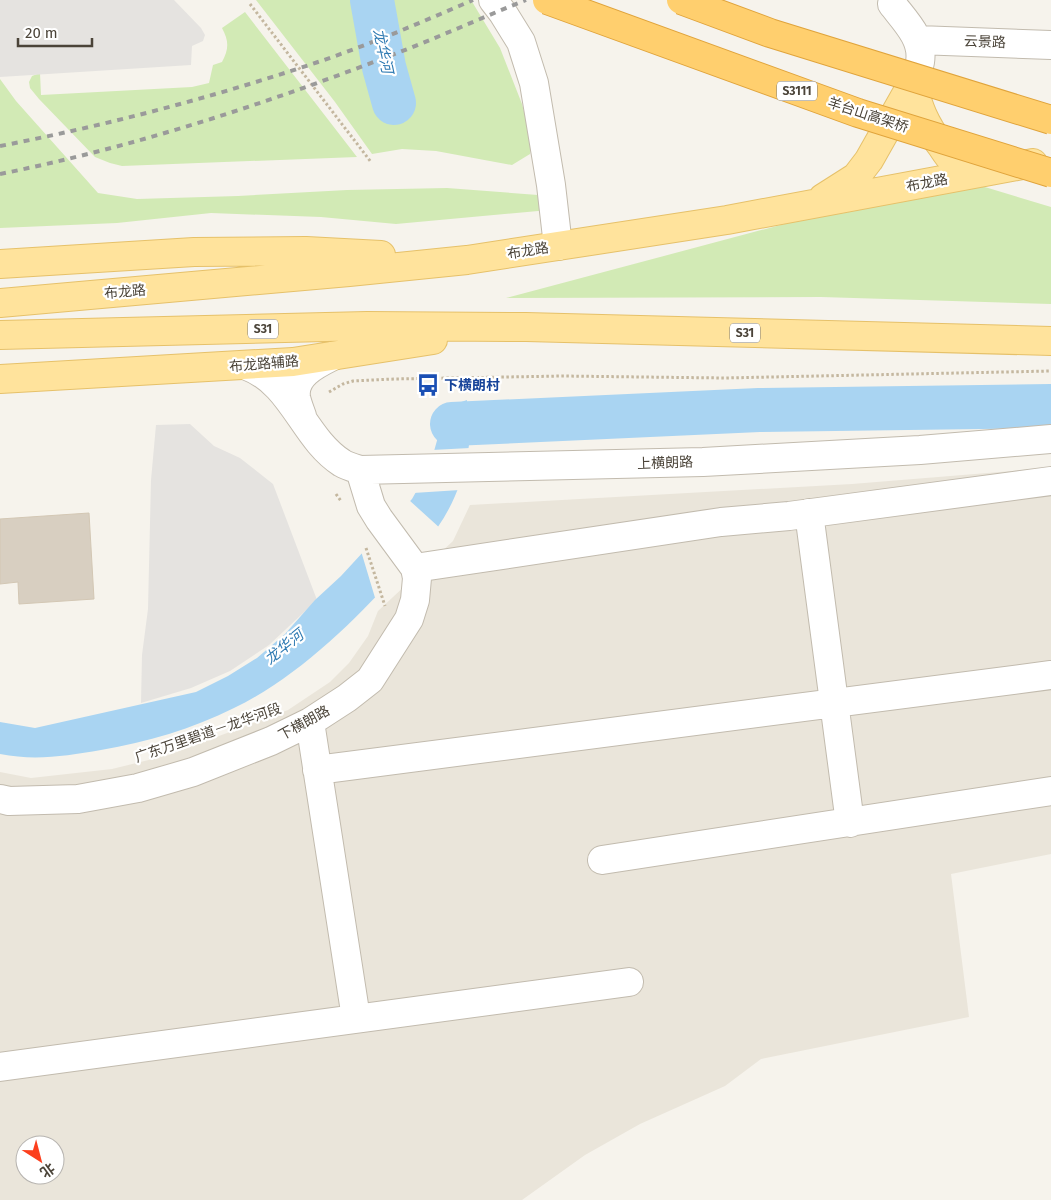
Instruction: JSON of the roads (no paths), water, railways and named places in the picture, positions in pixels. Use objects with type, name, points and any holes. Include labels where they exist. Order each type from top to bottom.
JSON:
[{"type":"highway","name":"羊台山高架桥","points":[[547,0],[858,113],[1051,173]]},
{"type":"highway","points":[[681,0],[770,33],[1051,120]]},
{"type":"main road","points":[[912,84],[921,114],[930,131],[952,160],[965,168],[980,173]]},
{"type":"main road","points":[[813,204],[856,177],[869,160],[912,84]]},
{"type":"main road","name":"布龙路","points":[[0,303],[467,260],[727,220],[1051,160]]},
{"type":"main road","points":[[0,264],[194,252],[306,251],[467,260]]},
{"type":"main road","name":"S31","points":[[0,335],[367,326],[526,327],[1051,340]]},
{"type":"main road","name":"布龙路辅路","points":[[0,379],[293,362],[526,327]]},
{"type":"street","points":[[493,0],[504,13],[521,42],[534,83],[551,185],[558,246]]},
{"type":"street","points":[[892,4],[918,40],[921,55],[920,63],[912,84]]},
{"type":"street","name":"云景路","points":[[918,40],[1051,45]]},
{"type":"street","points":[[302,416],[296,396],[298,382],[317,364],[333,356]]},
{"type":"street","name":"上横朗路","points":[[247,366],[256,369],[269,378],[286,395],[319,442],[331,454],[343,464],[360,470],[733,460],[920,450],[1051,439]]},
{"type":"street","points":[[360,470],[371,506],[415,568],[721,522],[809,513],[1051,481]]},
{"type":"street","points":[[809,513],[850,823]]},
{"type":"street","name":"下横朗路","points":[[0,799],[9,801],[78,799],[138,788],[193,772],[271,741],[310,722],[347,698],[370,680],[409,619],[417,587],[415,568]]},
{"type":"street","points":[[317,770],[1051,675]]},
{"type":"street","points":[[310,722],[356,1018]]},
{"type":"street","points":[[602,860],[1051,791]]},
{"type":"street","points":[[0,1067],[629,982]]},
{"type":"water","points":[[467,400],[466,414],[470,434],[467,458],[458,489],[443,520],[420,549],[359,614],[299,667],[256,696],[218,716],[152,739],[63,756],[26,757],[0,754],[0,722],[35,728],[196,692],[228,676],[257,658],[285,634],[412,499],[429,469],[438,437],[438,410]]},
{"type":"waterway","name":"龙华河","points":[[372,0],[384,67],[394,103]]},
{"type":"waterway","points":[[452,424],[759,410],[1051,406]]},
{"type":"railway","points":[[0,146],[81,129],[240,87],[357,48],[473,0]]},
{"type":"railway","points":[[0,174],[100,151],[199,123],[392,55],[526,0]]},
{"type":"place","name":"下横朗村","points":[[428,385]]}]
